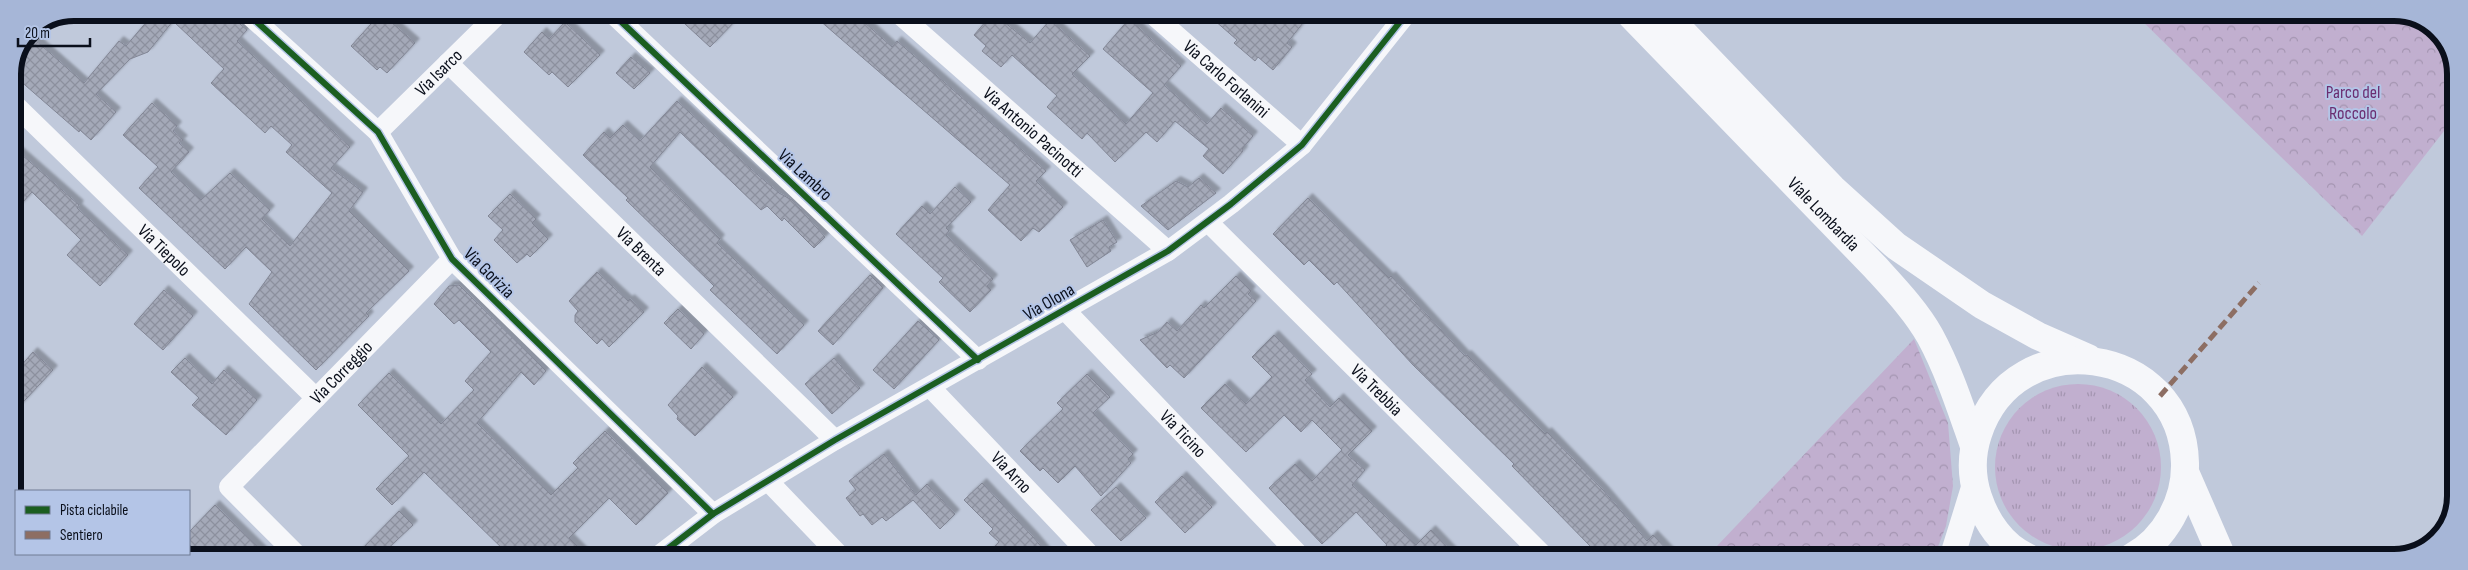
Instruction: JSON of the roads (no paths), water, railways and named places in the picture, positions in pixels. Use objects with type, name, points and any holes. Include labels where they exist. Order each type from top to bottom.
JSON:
[{"type":"main road","name":"Viale Lombardia","points":[[1637,21],[1875,267],[1904,300],[1929,335],[1951,380],[1974,446]]},
{"type":"main road","name":"Viale Lombardia","points":[[1672,21],[1832,188],[1896,246],[1982,305],[2038,336],[2092,360]]},
{"type":"main road","points":[[2016,549],[1999,536],[1984,513],[1974,486],[1972,466],[1974,446],[1982,421],[1996,398],[2016,380],[2039,367],[2065,360],[2092,360],[2111,364],[2129,371],[2160,396],[2172,412],[2180,431],[2185,452],[2185,472],[2182,491],[2176,510],[2166,527],[2153,542],[2143,549]]},
{"type":"main road","points":[[2185,472],[2219,549]]},
{"type":"street","name":"Via Gorizia","points":[[256,21],[378,132],[452,259],[713,514]]},
{"type":"street","name":"Via Isarco","points":[[378,132],[492,21]]},
{"type":"street","name":"Via Lambro","points":[[620,21],[978,360]]},
{"type":"street","name":"Via Antonio Pacinotti","points":[[907,21],[1168,251]]},
{"type":"street","name":"Via Carlo Forlanini","points":[[1160,21],[1302,145]]},
{"type":"street","name":"Via Olona","points":[[667,549],[713,514],[835,440],[1168,251],[1208,222],[1302,145],[1401,21]]},
{"type":"street","name":"Via Brenta","points":[[448,63],[835,440]]},
{"type":"street","name":"Via Tiepolo","points":[[21,112],[316,398]]},
{"type":"street","name":"Via Trebbia","points":[[1208,222],[1537,549]]},
{"type":"street","name":"Via Correggio","points":[[291,549],[229,487],[452,259]]},
{"type":"street","name":"Via Ticino","points":[[1065,310],[1293,549]]},
{"type":"street","name":"Via Arno","points":[[930,387],[1084,549]]},
{"type":"street","points":[[768,481],[833,549]]},
{"type":"street","points":[[1954,549],[1974,486]]},
{"type":"park label","name":"Parco del Roccolo","points":[[2353,102]]}]
